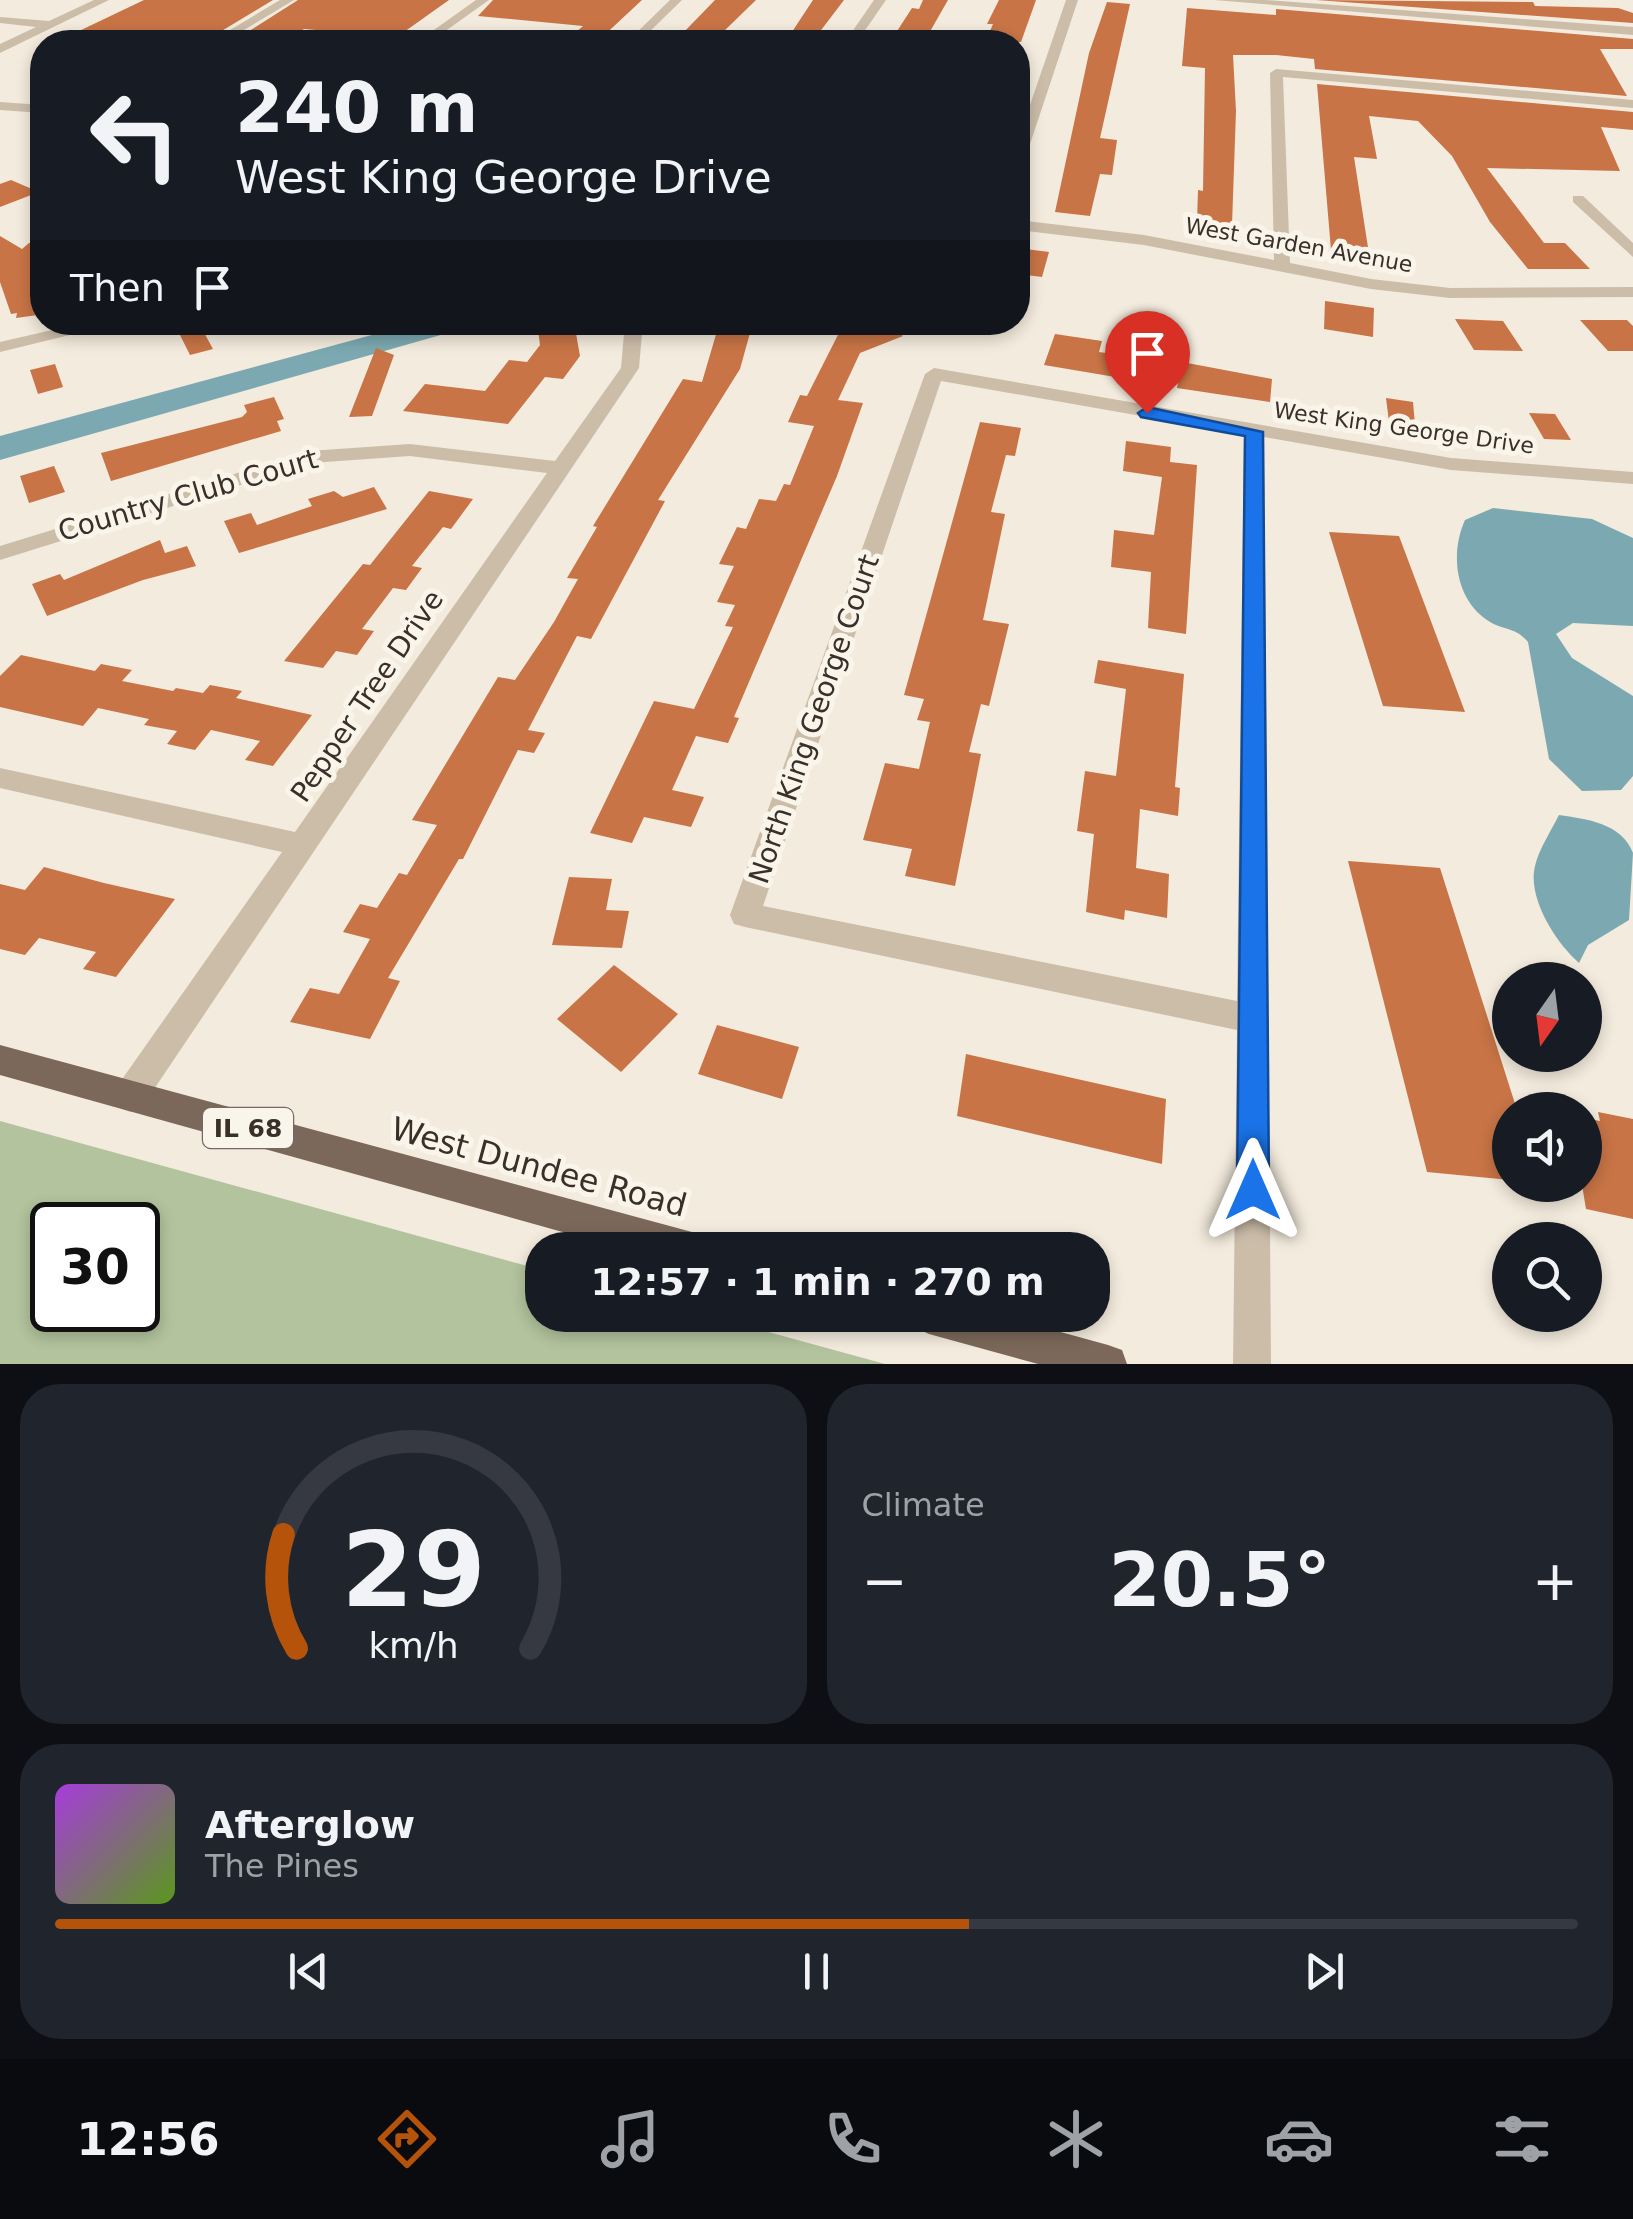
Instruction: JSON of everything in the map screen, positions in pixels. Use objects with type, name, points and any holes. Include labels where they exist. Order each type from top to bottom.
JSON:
[{"type":"main road","name":"IL 68","points":[[0,1060],[130,1096]]},
{"type":"main road","name":"West Dundee Road","points":[[130,1096],[626,1232]]},
{"type":"main road","points":[[991,1332],[1108,1364]]},
{"type":"street","points":[[40,30],[103,0]]},
{"type":"street","points":[[237,30],[288,0]]},
{"type":"street","points":[[441,30],[483,0]]},
{"type":"street","points":[[646,30],[676,0]]},
{"type":"street","points":[[859,30],[880,0]]},
{"type":"street","points":[[1030,124],[1072,0]]},
{"type":"street","points":[[1220,0],[1633,31]]},
{"type":"street","points":[[0,20],[50,25]]},
{"type":"street","points":[[0,49],[30,35]]},
{"type":"street","points":[[1282,266],[1276,73],[1633,104]]},
{"type":"street","points":[[0,106],[30,108]]},
{"type":"street","points":[[1578,199],[1633,252]]},
{"type":"street","name":"West Garden Avenue","points":[[1030,226],[1144,240],[1371,284],[1450,293],[1633,292]]},
{"type":"street","points":[[0,347],[55,335]]},
{"type":"street","name":"Pepper Tree Drive","points":[[130,1096],[630,368],[633,335]]},
{"type":"street","name":"West King George Drive","points":[[934,374],[1254,432],[1496,470],[1633,478]]},
{"type":"street","name":"North King George Court","points":[[934,374],[745,915],[1254,1018]]},
{"type":"street","points":[[1252,1364],[1254,432]]},
{"type":"street","name":"Country Club Court","points":[[0,552],[309,457],[410,450],[558,468]]},
{"type":"street","points":[[0,778],[302,845]]},
{"type":"green space","points":[[0,1121],[525,1265],[525,1332],[769,1332],[885,1364],[0,1364]]},
{"type":"water","points":[[372,335],[441,335],[0,460],[0,436]]},
{"type":"water","points":[[1493,508],[1592,519],[1633,538],[1633,626],[1573,623],[1556,634],[1572,658],[1633,696],[1633,776],[1621,790],[1582,791],[1549,759],[1528,642],[1476,611],[1462,587],[1457,560],[1465,520]]},
{"type":"water","points":[[1559,815],[1612,829],[1633,853],[1629,920],[1588,945],[1580,962],[1561,944],[1539,905],[1534,879],[1542,847]]},
{"type":"building","points":[[144,0],[273,0],[223,30],[81,30]]},
{"type":"building","points":[[298,0],[449,0],[407,30],[251,30]]},
{"type":"building","points":[[493,0],[642,0],[610,30],[578,30],[583,26],[478,16]]},
{"type":"building","points":[[715,0],[756,0],[725,30],[686,30]]},
{"type":"building","points":[[813,0],[844,0],[821,30],[793,30]]},
{"type":"building","points":[[923,0],[948,0],[931,30],[898,30],[912,8],[919,9]]},
{"type":"building","points":[[999,0],[1036,0],[1025,30],[990,30],[993,24],[987,24]]},
{"type":"building","points":[[1316,0],[1533,2],[1535,6],[1618,8],[1633,13],[1633,23]]},
{"type":"building","points":[[1107,2],[1130,4],[1100,138],[1117,140],[1112,175],[1100,174],[1090,216],[1055,212],[1089,53]]},
{"type":"building","points":[[1187,8],[1276,15],[1276,9],[1633,39],[1633,49],[1600,49],[1627,96],[1315,69],[1314,59],[1233,55],[1236,111],[1232,225],[1197,221],[1198,190],[1203,191],[1205,68],[1182,66]]},
{"type":"building","points":[[1317,84],[1633,112],[1633,130],[1601,127],[1620,171],[1487,168],[1544,243],[1565,243],[1590,269],[1528,269],[1490,222],[1452,156],[1418,121],[1369,116],[1377,159],[1354,157],[1369,254],[1331,250]]},
{"type":"building","points":[[11,180],[30,188],[30,195],[0,207],[0,184]]},
{"type":"building","points":[[0,236],[22,249],[30,243],[30,316],[16,318],[17,313],[11,314],[0,282]]},
{"type":"building","points":[[1030,250],[1049,252],[1042,277],[1030,276]]},
{"type":"building","points":[[1325,301],[1374,308],[1373,337],[1324,329]]},
{"type":"building","points":[[1455,319],[1503,321],[1523,351],[1474,350]]},
{"type":"building","points":[[1580,320],[1627,320],[1633,326],[1633,351],[1608,351]]},
{"type":"building","points":[[1055,334],[1102,341],[1099,352],[1140,358],[1133,380],[1044,365]]},
{"type":"building","points":[[180,335],[205,335],[213,349],[190,355]]},
{"type":"building","points":[[539,335],[576,335],[580,356],[563,379],[545,377],[508,424],[403,411],[425,384],[485,391],[509,360],[527,362],[540,345]]},
{"type":"building","points":[[716,335],[749,335],[740,369],[658,500],[665,501],[591,639],[577,636],[528,730],[545,733],[534,753],[518,750],[463,859],[459,859],[388,978],[400,981],[370,1039],[290,1022],[310,988],[339,994],[370,939],[343,932],[360,904],[377,908],[399,873],[407,875],[437,825],[412,820],[498,677],[515,680],[554,622],[578,579],[567,578],[597,527],[593,526],[683,379],[702,382]]},
{"type":"building","points":[[838,335],[903,336],[860,353],[838,400],[863,403],[837,476],[734,717],[739,718],[728,743],[696,736],[672,790],[704,797],[691,827],[644,817],[632,843],[590,833],[654,701],[694,709],[733,627],[725,626],[735,605],[717,602],[734,566],[719,564],[737,527],[746,529],[759,499],[776,501],[784,484],[790,485],[814,426],[788,422],[800,395],[807,396]]},
{"type":"building","points":[[376,348],[394,355],[372,416],[349,417]]},
{"type":"building","points":[[1182,362],[1272,379],[1270,402],[1177,388]]},
{"type":"building","points":[[55,364],[63,387],[38,394],[30,370]]},
{"type":"building","points":[[274,397],[284,419],[277,421],[281,431],[111,481],[101,453],[242,417],[247,412],[244,405]]},
{"type":"building","points":[[1386,398],[1413,402],[1415,425],[1389,422]]},
{"type":"building","points":[[1529,413],[1555,414],[1571,440],[1544,439]]},
{"type":"building","points":[[980,422],[1021,428],[1015,456],[1006,455],[991,512],[1005,514],[983,620],[1009,624],[989,706],[981,704],[969,752],[981,754],[955,886],[905,876],[912,849],[863,840],[885,763],[919,769],[930,722],[917,720],[924,699],[904,695]]},
{"type":"building","points":[[1126,441],[1171,447],[1170,462],[1197,465],[1186,634],[1148,628],[1151,572],[1111,567],[1114,530],[1154,535],[1162,477],[1123,471]]},
{"type":"building","points":[[54,466],[65,492],[29,503],[20,476]]},
{"type":"building","points":[[374,487],[387,509],[239,553],[224,521],[251,513],[257,525],[312,506],[308,499],[334,491],[343,497]]},
{"type":"building","points":[[429,491],[473,499],[451,529],[443,527],[412,566],[422,568],[406,590],[393,588],[362,629],[374,631],[357,655],[336,651],[323,668],[284,661],[363,564],[370,565]]},
{"type":"building","points":[[1329,532],[1399,536],[1465,712],[1383,706]]},
{"type":"building","points":[[160,540],[165,553],[187,546],[196,566],[143,580],[47,616],[32,584],[60,574],[64,580]]},
{"type":"building","points":[[21,655],[95,671],[101,664],[132,670],[122,681],[173,691],[176,688],[203,693],[210,685],[242,691],[236,698],[312,715],[273,766],[245,760],[260,741],[211,730],[195,750],[167,744],[177,731],[144,725],[149,719],[98,708],[83,726],[0,707],[0,676]]},
{"type":"building","points":[[1098,660],[1184,674],[1175,787],[1180,788],[1178,816],[1140,809],[1136,868],[1169,874],[1167,918],[1125,910],[1124,920],[1086,912],[1094,834],[1077,831],[1085,771],[1116,776],[1126,689],[1094,683]]},
{"type":"building","points":[[1348,861],[1440,868],[1492,1031],[1492,1072],[1505,1072],[1511,1092],[1492,1092],[1492,1178],[1427,1172]]},
{"type":"building","points":[[44,867],[175,899],[116,977],[83,969],[96,952],[39,938],[25,955],[0,949],[0,884],[25,890]]},
{"type":"building","points":[[569,877],[612,879],[606,910],[629,911],[622,948],[552,945]]},
{"type":"building","points":[[614,965],[678,1014],[621,1072],[557,1019]]},
{"type":"building","points":[[717,1025],[799,1047],[782,1099],[698,1074]]},
{"type":"building","points":[[966,1054],[1166,1099],[1162,1164],[957,1116]]},
{"type":"building","points":[[1602,1113],[1633,1119],[1633,1219],[1586,1209],[1585,1202],[1602,1202]]},
{"type":"route","points":[[1147,413],[1254,432],[1253,1190]]}]
